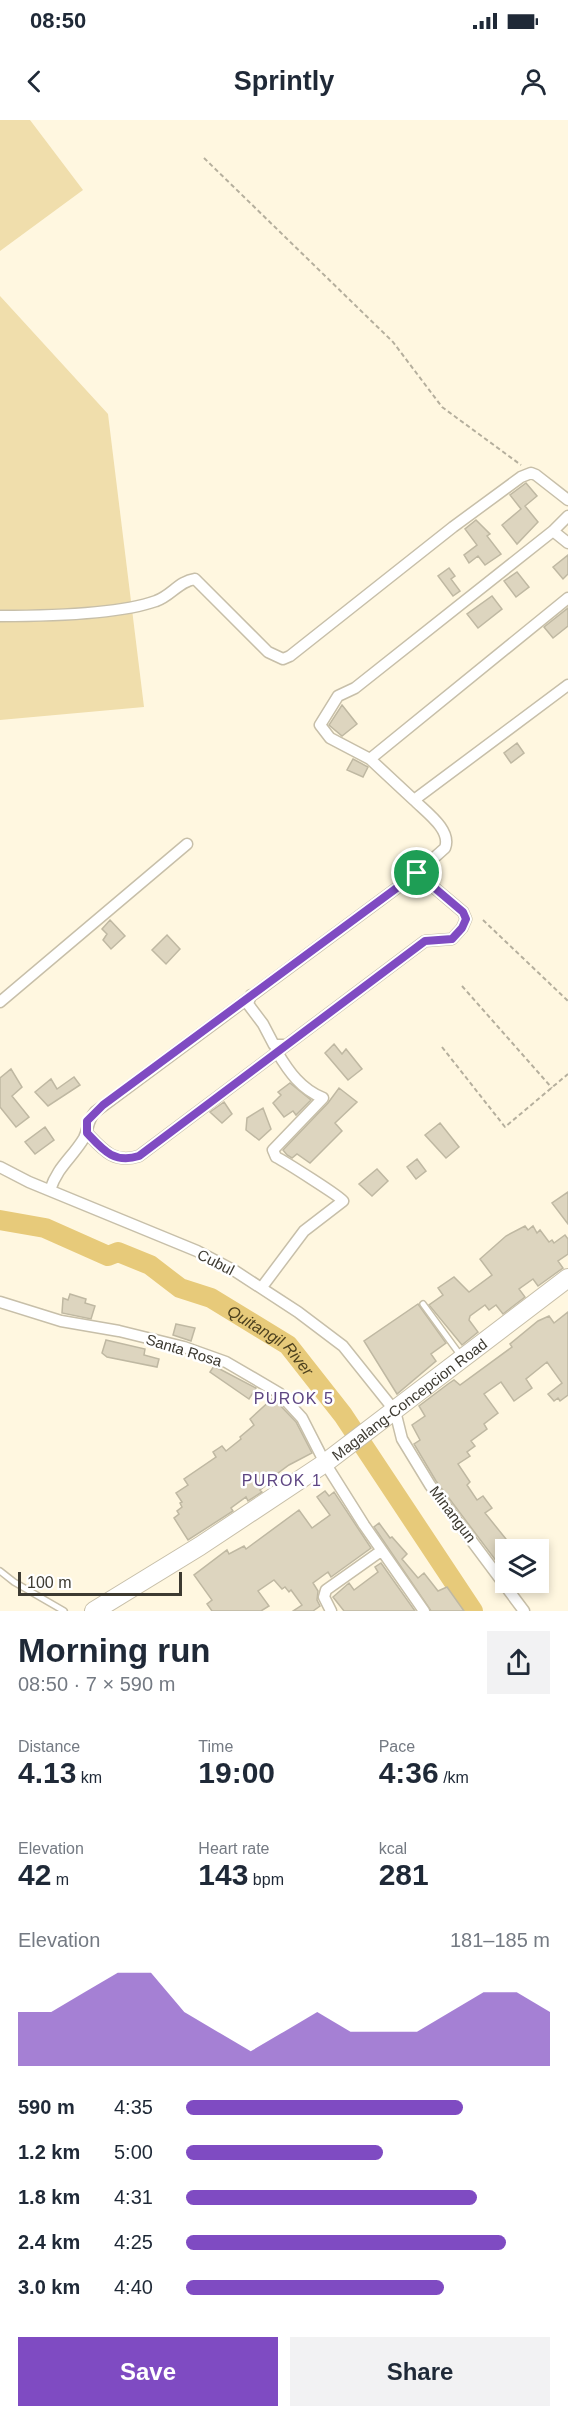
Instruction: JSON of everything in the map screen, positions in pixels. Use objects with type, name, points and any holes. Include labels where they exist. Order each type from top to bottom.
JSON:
[{"type":"main road","name":"Magalang-Concepcion Road","points":[[94,1611],[200,1546],[326,1463],[568,1278]]},
{"type":"street","points":[[0,615],[70,614],[156,602],[181,584],[195,579],[268,652],[283,659],[290,656],[453,527],[531,472],[568,501]]},
{"type":"street","points":[[50,1190],[61,1165],[87,1133],[87,1121],[103,1105],[417,873],[445,848],[447,842],[441,828],[414,800],[370,759],[323,732],[320,725],[321,720],[338,696],[356,688],[553,531],[568,516]]},
{"type":"street","points":[[553,531],[568,543]]},
{"type":"street","points":[[370,759],[568,598]]},
{"type":"street","points":[[414,800],[568,685]]},
{"type":"street","points":[[0,1002],[187,844]]},
{"type":"street","points":[[87,1133],[104,1152],[116,1159],[127,1160],[139,1156],[425,941],[452,939],[462,928],[466,919],[459,907],[417,873]]},
{"type":"street","points":[[251,995],[248,1004],[263,1023],[274,1045],[282,1049],[289,1072],[310,1093],[322,1098],[273,1150],[276,1156],[314,1183],[341,1197],[343,1201],[304,1231],[262,1287]]},
{"type":"street","name":"Cubul","points":[[0,1167],[197,1251],[262,1287],[343,1346],[391,1414]]},
{"type":"street","name":"Santa Rosa","points":[[0,1302],[61,1322],[119,1331],[226,1362],[279,1393],[294,1407],[381,1551],[423,1611]]},
{"type":"street","name":"Minangun","points":[[391,1414],[411,1455],[524,1611]]},
{"type":"street","points":[[331,1611],[326,1604],[326,1590],[381,1551]]},
{"type":"lane","points":[[423,1304],[464,1359]]},
{"type":"lane","points":[[0,1571],[14,1582],[64,1611]]},
{"type":"path","points":[[204,158],[393,342],[442,407],[531,472]]},
{"type":"path","points":[[483,920],[568,1001]]},
{"type":"path","points":[[462,986],[552,1088]]},
{"type":"path","points":[[442,1047],[505,1127],[568,1074]]},
{"type":"shaded area","points":[[0,120],[30,120],[83,190],[0,251]]},
{"type":"shaded area","points":[[0,296],[108,414],[144,707],[0,720]]},
{"type":"building","points":[[526,483],[537,496],[525,506],[538,522],[517,544],[502,525],[521,509],[510,495]]},
{"type":"building","points":[[476,520],[490,534],[487,536],[501,554],[485,565],[478,556],[469,563],[464,555],[477,545],[465,529]]},
{"type":"building","points":[[568,555],[568,574],[563,579],[553,567]]},
{"type":"building","points":[[449,568],[455,576],[451,579],[460,591],[453,596],[438,576]]},
{"type":"building","points":[[517,572],[529,587],[516,597],[504,581]]},
{"type":"building","points":[[492,596],[502,609],[478,628],[467,614]]},
{"type":"building","points":[[568,608],[568,626],[553,638],[544,627]]},
{"type":"building","points":[[342,705],[357,724],[342,736],[329,725]]},
{"type":"building","points":[[517,743],[524,753],[511,763],[504,753]]},
{"type":"building","points":[[353,759],[368,767],[363,777],[347,770]]},
{"type":"building","points":[[110,920],[125,936],[111,949],[103,940],[107,934],[102,929]]},
{"type":"building","points":[[167,935],[180,949],[166,964],[152,950]]},
{"type":"building","points":[[334,1044],[342,1054],[346,1049],[362,1069],[348,1080],[325,1053]]},
{"type":"building","points":[[11,1069],[22,1087],[12,1096],[29,1117],[16,1127],[0,1107],[0,1078]]},
{"type":"building","points":[[74,1077],[80,1085],[48,1106],[35,1092],[51,1079],[57,1089]]},
{"type":"building","points":[[290,1083],[311,1100],[296,1115],[293,1111],[284,1117],[273,1103],[281,1095],[278,1092]]},
{"type":"building","points":[[339,1088],[357,1102],[335,1123],[342,1131],[310,1163],[297,1154],[292,1158],[287,1155],[283,1150],[328,1103]]},
{"type":"building","points":[[224,1102],[232,1114],[222,1123],[210,1112]]},
{"type":"building","points":[[263,1108],[271,1129],[259,1140],[246,1130],[247,1118]]},
{"type":"building","points":[[440,1123],[459,1147],[446,1158],[425,1135]]},
{"type":"building","points":[[45,1127],[54,1140],[35,1154],[25,1142]]},
{"type":"building","points":[[417,1159],[426,1171],[416,1179],[407,1167]]},
{"type":"building","points":[[377,1169],[388,1181],[372,1196],[359,1184]]},
{"type":"building","points":[[568,1192],[568,1224],[552,1203]]},
{"type":"building","points":[[525,1226],[528,1230],[533,1226],[537,1233],[540,1230],[549,1242],[552,1240],[554,1243],[565,1235],[568,1239],[568,1254],[558,1261],[563,1268],[538,1286],[533,1279],[519,1289],[525,1297],[503,1314],[496,1305],[489,1310],[485,1305],[470,1316],[469,1320],[478,1332],[462,1345],[429,1305],[443,1295],[438,1288],[454,1277],[469,1292],[492,1275],[480,1259],[506,1236]]},
{"type":"building","points":[[70,1294],[86,1299],[85,1303],[95,1306],[91,1319],[62,1313],[63,1298],[68,1300]]},
{"type":"building","points":[[418,1304],[446,1343],[431,1354],[436,1361],[397,1394],[364,1341]]},
{"type":"building","points":[[568,1312],[568,1395],[560,1401],[558,1398],[554,1401],[548,1394],[562,1383],[547,1362],[526,1379],[532,1388],[514,1401],[501,1382],[484,1394],[498,1413],[484,1424],[487,1429],[471,1441],[475,1446],[467,1452],[470,1456],[458,1464],[470,1482],[467,1485],[477,1500],[483,1496],[492,1508],[485,1513],[506,1539],[495,1539],[495,1559],[436,1481],[414,1444],[420,1440],[412,1425],[425,1416],[419,1406],[448,1384],[454,1380],[460,1385],[512,1347],[510,1344],[538,1321],[549,1316],[554,1323]]},
{"type":"building","points":[[176,1324],[195,1328],[191,1341],[173,1335]]},
{"type":"building","points":[[106,1340],[145,1349],[144,1355],[159,1359],[157,1367],[107,1357],[102,1353]]},
{"type":"building","points":[[214,1366],[256,1388],[249,1399],[210,1372]]},
{"type":"building","points":[[273,1398],[296,1422],[312,1453],[289,1465],[270,1479],[272,1481],[260,1490],[262,1492],[248,1501],[246,1497],[231,1508],[233,1511],[188,1540],[174,1518],[182,1507],[180,1503],[182,1502],[176,1493],[188,1485],[184,1479],[216,1457],[213,1452],[222,1446],[226,1451],[241,1439],[240,1437],[254,1425],[250,1419]]},
{"type":"building","points":[[325,1491],[329,1496],[334,1492],[371,1548],[331,1577],[328,1572],[313,1583],[318,1591],[317,1600],[320,1606],[313,1611],[293,1611],[302,1605],[291,1590],[289,1592],[285,1587],[282,1589],[274,1580],[258,1591],[269,1606],[261,1611],[212,1611],[207,1604],[212,1600],[194,1575],[227,1550],[229,1554],[244,1546],[246,1549],[299,1510],[312,1528],[330,1515],[317,1497]]},
{"type":"building","points":[[379,1523],[390,1538],[392,1537],[407,1554],[402,1559],[418,1578],[424,1573],[438,1591],[447,1587],[464,1611],[431,1611],[374,1527]]},
{"type":"building","points":[[381,1563],[415,1611],[344,1611],[333,1597],[349,1583],[354,1590],[378,1572],[375,1567]]},
{"type":"waterway","name":"Quitangil River","points":[[0,1220],[45,1228],[108,1256],[118,1252],[150,1265],[180,1288],[211,1298],[288,1345],[343,1415],[473,1611]]},
{"type":"district","name":"PUROK 5","points":[[294,1398]]},
{"type":"district","name":"PUROK 1","points":[[282,1480]]},
{"type":"route","points":[[417,873],[463,912],[466,919],[462,928],[452,939],[425,941],[139,1156],[127,1160],[116,1159],[104,1152],[87,1133],[87,1121],[103,1105],[417,873]]}]
